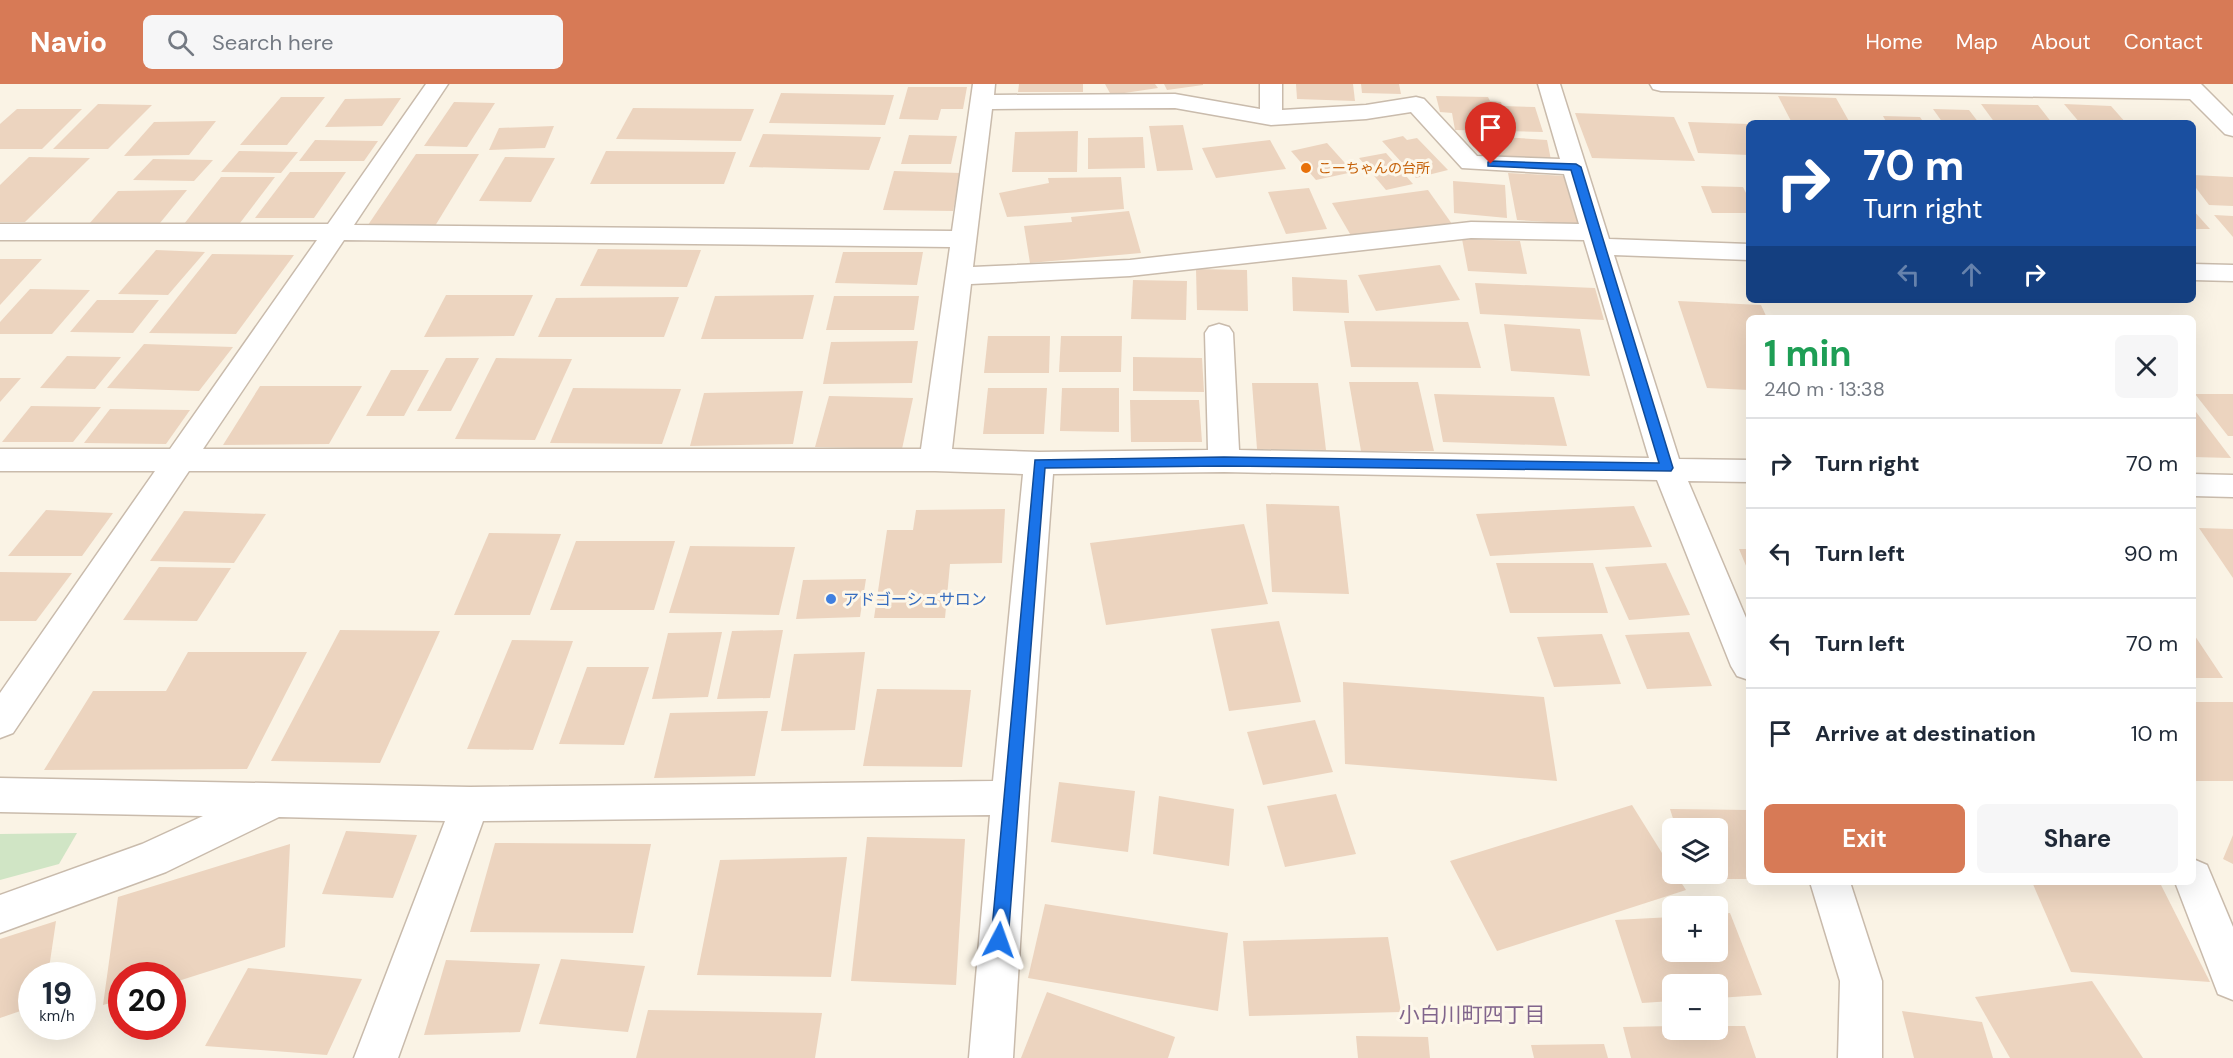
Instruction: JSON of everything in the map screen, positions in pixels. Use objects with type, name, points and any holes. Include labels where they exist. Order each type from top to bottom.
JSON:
[{"type":"street","points":[[0,722],[437,84]]},
{"type":"street","points":[[1271,84],[1271,118]]},
{"type":"street","points":[[1549,84],[1667,468],[1746,659]]},
{"type":"street","points":[[1661,84],[2192,88],[2233,129]]},
{"type":"street","points":[[935,460],[983,93],[1175,101],[1271,118],[1366,112],[1416,104],[1470,163],[1576,167]]},
{"type":"street","points":[[958,276],[1130,268],[1471,230],[1746,252]]},
{"type":"street","points":[[0,232],[336,232],[964,239]]},
{"type":"street","points":[[2196,272],[2233,273]]},
{"type":"street","points":[[1219,333],[1224,461]]},
{"type":"street","points":[[0,460],[935,460],[1039,463],[1224,461],[1746,471]]},
{"type":"street","points":[[991,1058],[1010,798],[1039,463]]},
{"type":"street","points":[[2196,485],[2233,486]]},
{"type":"street","points":[[0,795],[470,804],[1010,798]]},
{"type":"street","points":[[0,914],[152,859],[277,799]]},
{"type":"street","points":[[376,1058],[470,804]]},
{"type":"street","points":[[1831,885],[1861,981],[1860,1058]]},
{"type":"street","points":[[2196,885],[2233,979]]},
{"type":"green space","points":[[77,833],[59,864],[0,880],[0,834]]},
{"type":"building","points":[[1019,84],[1083,84],[1083,92],[1018,92]]},
{"type":"building","points":[[1105,84],[1155,84],[1158,88],[1111,95]]},
{"type":"building","points":[[1164,84],[1203,84],[1203,85],[1167,90]]},
{"type":"building","points":[[1296,84],[1353,84],[1355,101],[1297,99]]},
{"type":"building","points":[[1361,84],[1399,84],[1401,94],[1362,93]]},
{"type":"building","points":[[908,87],[967,87],[963,109],[941,109],[938,120],[899,119]]},
{"type":"building","points":[[781,93],[894,95],[885,125],[769,123]]},
{"type":"building","points":[[1436,96],[1488,97],[1490,101],[1501,102],[1502,106],[1535,107],[1543,132],[1455,130],[1452,113],[1440,112]]},
{"type":"building","points":[[1778,96],[1836,98],[1848,120],[1790,120]]},
{"type":"building","points":[[281,97],[325,97],[287,145],[240,145]]},
{"type":"building","points":[[401,98],[382,126],[325,127],[345,99]]},
{"type":"building","points":[[454,102],[495,103],[467,147],[424,146]]},
{"type":"building","points":[[98,104],[152,105],[108,149],[53,149]]},
{"type":"building","points":[[1981,104],[2038,105],[2050,120],[1993,120]]},
{"type":"building","points":[[2064,104],[2111,106],[2123,120],[2077,120]]},
{"type":"building","points":[[633,108],[754,109],[741,141],[616,139]]},
{"type":"building","points":[[17,109],[82,109],[42,149],[0,149],[0,124]]},
{"type":"building","points":[[1933,109],[1969,110],[1977,120],[1941,120]]},
{"type":"building","points":[[1575,113],[1674,117],[1695,161],[1592,158]]},
{"type":"building","points":[[1883,116],[1920,117],[1922,120],[1885,120]]},
{"type":"building","points":[[216,121],[189,155],[124,156],[154,122]]},
{"type":"building","points":[[1688,122],[1746,124],[1746,155],[1698,153]]},
{"type":"building","points":[[1183,125],[1193,170],[1157,171],[1149,126]]},
{"type":"building","points":[[554,126],[545,148],[489,150],[499,128]]},
{"type":"building","points":[[1078,131],[1077,172],[1012,172],[1015,132]]},
{"type":"building","points":[[763,134],[881,137],[869,170],[749,167]]},
{"type":"building","points":[[909,135],[957,136],[951,164],[901,164]]},
{"type":"building","points":[[1403,136],[1407,140],[1417,138],[1448,170],[1416,178],[1382,141]]},
{"type":"building","points":[[1487,136],[1547,140],[1551,160],[1490,156]]},
{"type":"building","points":[[1143,137],[1145,168],[1088,169],[1088,138]]},
{"type":"building","points":[[315,140],[378,141],[364,161],[299,161]]},
{"type":"building","points":[[1270,140],[1286,169],[1216,178],[1202,148]]},
{"type":"building","points":[[1327,143],[1353,172],[1316,180],[1291,151]]},
{"type":"building","points":[[239,151],[298,152],[281,173],[221,172]]},
{"type":"building","points":[[606,151],[736,152],[724,184],[590,184]]},
{"type":"building","points":[[1386,153],[1413,184],[1386,190],[1359,158]]},
{"type":"building","points":[[416,154],[479,154],[435,226],[368,225]]},
{"type":"building","points":[[29,157],[90,158],[25,222],[0,222],[0,185]]},
{"type":"building","points":[[505,157],[555,158],[531,202],[479,201]]},
{"type":"building","points":[[153,159],[213,160],[194,181],[133,180]]},
{"type":"building","points":[[894,171],[961,173],[953,211],[883,210]]},
{"type":"building","points":[[290,172],[346,172],[314,218],[255,218]]},
{"type":"building","points":[[1508,173],[1567,176],[1579,224],[1517,220]]},
{"type":"building","points":[[2196,175],[2233,177],[2233,206],[2209,205],[2196,188]]},
{"type":"building","points":[[221,177],[275,177],[240,223],[184,224]]},
{"type":"building","points":[[1121,177],[1124,209],[1007,217],[999,193],[1049,183],[1048,178]]},
{"type":"building","points":[[1453,181],[1505,185],[1507,218],[1454,213]]},
{"type":"building","points":[[1701,186],[1743,187],[1746,193],[1746,213],[1712,213]]},
{"type":"building","points":[[1309,188],[1327,229],[1286,234],[1268,192]]},
{"type":"building","points":[[187,190],[160,223],[89,224],[118,191]]},
{"type":"building","points":[[1428,190],[1452,224],[1353,239],[1332,203]]},
{"type":"building","points":[[1129,211],[1141,253],[1030,263],[1024,226],[1072,222],[1071,217]]},
{"type":"building","points":[[2196,213],[2210,229],[2196,229]]},
{"type":"building","points":[[2214,215],[2233,216],[2233,237]]},
{"type":"building","points":[[1462,239],[1520,241],[1527,274],[1468,271]]},
{"type":"building","points":[[598,249],[701,250],[687,287],[580,286]]},
{"type":"building","points":[[156,250],[205,252],[168,295],[118,294]]},
{"type":"building","points":[[843,252],[923,252],[917,285],[835,283]]},
{"type":"building","points":[[212,254],[294,255],[236,334],[149,333]]},
{"type":"building","points":[[0,259],[42,259],[0,305]]},
{"type":"building","points":[[1440,265],[1460,300],[1376,311],[1358,275]]},
{"type":"building","points":[[1196,269],[1247,270],[1248,311],[1197,310]]},
{"type":"building","points":[[1292,277],[1347,280],[1349,313],[1293,311]]},
{"type":"building","points":[[1133,280],[1187,281],[1186,320],[1131,319]]},
{"type":"building","points":[[1475,283],[1595,288],[1604,320],[1480,314]]},
{"type":"building","points":[[30,289],[90,290],[52,334],[0,334],[0,322]]},
{"type":"building","points":[[446,295],[533,295],[514,336],[424,337]]},
{"type":"building","points":[[814,295],[803,339],[701,339],[715,296]]},
{"type":"building","points":[[834,296],[919,296],[914,330],[826,330]]},
{"type":"building","points":[[679,297],[664,337],[538,337],[556,298]]},
{"type":"building","points":[[97,300],[159,300],[133,333],[70,332]]},
{"type":"building","points":[[1678,301],[1761,305],[1766,315],[1746,315],[1746,390],[1707,388]]},
{"type":"building","points":[[1344,321],[1468,322],[1481,368],[1351,367]]},
{"type":"building","points":[[1504,324],[1580,329],[1590,376],[1511,371]]},
{"type":"building","points":[[988,336],[1050,336],[1049,373],[984,373]]},
{"type":"building","points":[[1061,336],[1122,336],[1121,372],[1059,372]]},
{"type":"building","points":[[918,341],[912,383],[823,384],[831,342]]},
{"type":"building","points":[[144,344],[233,347],[199,391],[107,388]]},
{"type":"building","points":[[67,356],[121,357],[95,389],[40,388]]},
{"type":"building","points":[[1133,357],[1202,358],[1204,392],[1133,391]]},
{"type":"building","points":[[446,358],[479,358],[451,411],[417,411]]},
{"type":"building","points":[[496,358],[572,359],[535,440],[455,439]]},
{"type":"building","points":[[391,370],[429,370],[404,416],[366,416]]},
{"type":"building","points":[[0,378],[21,378],[0,402]]},
{"type":"building","points":[[1349,382],[1418,382],[1434,451],[1361,451]]},
{"type":"building","points":[[1252,383],[1318,383],[1326,450],[1257,449]]},
{"type":"building","points":[[260,386],[362,386],[329,444],[223,445]]},
{"type":"building","points":[[573,388],[681,389],[662,444],[550,443]]},
{"type":"building","points":[[988,388],[1047,388],[1044,434],[983,434]]},
{"type":"building","points":[[1062,388],[1119,388],[1119,432],[1060,431]]},
{"type":"building","points":[[803,391],[793,444],[690,446],[704,393]]},
{"type":"building","points":[[1434,394],[1554,397],[1567,446],[1443,442]]},
{"type":"building","points":[[2196,394],[2233,394],[2233,436],[2228,436]]},
{"type":"building","points":[[829,396],[913,398],[902,449],[815,447]]},
{"type":"building","points":[[1130,400],[1199,400],[1202,442],[1131,442]]},
{"type":"building","points":[[31,406],[101,407],[73,442],[2,442]]},
{"type":"building","points":[[110,409],[190,410],[166,444],[84,443]]},
{"type":"building","points":[[2196,412],[2231,458],[2196,457]]},
{"type":"building","points":[[1266,504],[1339,506],[1349,594],[1272,592]]},
{"type":"building","points":[[1634,506],[1652,547],[1490,556],[1476,514]]},
{"type":"building","points":[[1005,509],[1002,563],[950,564],[945,618],[874,618],[887,530],[913,530],[916,510]]},
{"type":"building","points":[[46,510],[113,513],[82,556],[8,556]]},
{"type":"building","points":[[184,511],[266,514],[234,563],[150,561]]},
{"type":"building","points":[[1244,524],[1268,604],[1106,625],[1090,543]]},
{"type":"building","points":[[2199,528],[2233,529],[2233,578]]},
{"type":"building","points":[[489,533],[561,534],[530,615],[454,615]]},
{"type":"building","points":[[576,541],[675,541],[654,610],[550,610]]},
{"type":"building","points":[[690,546],[795,547],[779,615],[669,613]]},
{"type":"building","points":[[1739,549],[1746,549],[1746,566]]},
{"type":"building","points":[[1496,563],[1593,563],[1608,613],[1510,613]]},
{"type":"building","points":[[1666,563],[1690,615],[1629,620],[1605,567]]},
{"type":"building","points":[[159,567],[231,568],[197,621],[123,620]]},
{"type":"building","points":[[0,572],[72,573],[36,621],[0,621]]},
{"type":"building","name":"アドゴーシュサロン","points":[[866,579],[860,617],[796,619],[803,580]]},
{"type":"building","points":[[1279,621],[1301,702],[1229,711],[1211,629]]},
{"type":"building","points":[[340,630],[440,631],[380,763],[271,761]]},
{"type":"building","points":[[783,630],[770,698],[717,699],[732,631]]},
{"type":"building","points":[[722,632],[708,697],[652,699],[668,633]]},
{"type":"building","points":[[1689,632],[1712,686],[1647,689],[1625,635]]},
{"type":"building","points":[[1602,634],[1621,684],[1554,687],[1537,637]]},
{"type":"building","points":[[2196,638],[2223,678],[2196,678]]},
{"type":"building","points":[[512,640],[573,641],[533,750],[467,749]]},
{"type":"building","points":[[188,652],[307,652],[247,769],[44,770],[93,691],[166,691]]},
{"type":"building","points":[[865,652],[855,730],[781,731],[794,654]]},
{"type":"building","points":[[587,667],[649,667],[624,745],[559,744]]},
{"type":"building","points":[[1343,682],[1544,697],[1557,781],[1345,764]]},
{"type":"building","points":[[877,689],[971,690],[962,767],[863,766]]},
{"type":"building","points":[[2196,702],[2233,702],[2233,781],[2196,781]]},
{"type":"building","points":[[768,711],[755,776],[654,778],[670,713]]},
{"type":"building","points":[[1315,720],[1333,772],[1263,785],[1247,732]]},
{"type":"building","points":[[1059,782],[1135,791],[1128,852],[1051,842]]},
{"type":"building","points":[[1336,794],[1356,854],[1285,867],[1267,806]]},
{"type":"building","points":[[1159,796],[1234,809],[1229,866],[1153,854]]},
{"type":"building","points":[[1632,805],[1662,853],[1662,884],[1682,884],[1686,890],[1497,951],[1450,861]]},
{"type":"building","points":[[1670,809],[1746,810],[1746,879],[1728,879],[1728,818],[1673,818]]},
{"type":"building","points":[[346,831],[417,835],[393,898],[322,894]]},
{"type":"building","points":[[2233,835],[2233,864],[2223,859]]},
{"type":"building","points":[[867,837],[965,839],[956,985],[851,981]]},
{"type":"building","points":[[495,843],[651,844],[633,933],[470,932]]},
{"type":"building","points":[[290,844],[285,947],[186,979],[186,962],[109,962],[118,897]]},
{"type":"building","points":[[847,857],[831,977],[697,975],[720,860]]},
{"type":"building","points":[[2033,885],[2161,885],[2210,982],[2071,972]]},
{"type":"building","points":[[1045,904],[1228,933],[1218,1011],[1028,978]]},
{"type":"building","points":[[1728,913],[1730,913],[1762,995],[1728,997],[1728,974],[1662,974],[1662,1002],[1642,1003],[1615,920],[1662,918],[1662,962],[1728,962]]},
{"type":"building","points":[[56,921],[50,962],[18,962],[18,1012],[0,1018],[0,939]]},
{"type":"building","points":[[1388,937],[1401,1012],[1249,1016],[1243,941]]},
{"type":"building","points":[[561,959],[645,966],[628,1032],[539,1024]]},
{"type":"building","points":[[446,960],[540,964],[520,1032],[424,1035]]},
{"type":"building","points":[[248,968],[362,979],[327,1055],[205,1046]]},
{"type":"building","points":[[108,969],[108,1004],[103,1005]]},
{"type":"building","points":[[2092,981],[2143,1058],[2010,1058],[1975,997]]},
{"type":"building","points":[[1047,992],[1175,1037],[1168,1058],[1021,1058]]},
{"type":"building","points":[[648,1010],[822,1013],[815,1058],[636,1058]]},
{"type":"building","points":[[1902,1011],[1982,1022],[1993,1058],[1914,1058]]},
{"type":"building","points":[[1662,1026],[1662,1040],[1728,1040],[1728,1026],[1745,1026],[1756,1058],[1631,1058],[1623,1027]]},
{"type":"building","points":[[1356,1036],[1428,1037],[1430,1058],[1358,1058]]},
{"type":"building","points":[[1604,1044],[1608,1058],[1534,1058],[1531,1045]]},
{"type":"place","name":"こーちゃんの台所","points":[[1306,168]]},
{"type":"place","name":"アドゴーシュサロン","points":[[831,599]]},
{"type":"district","name":"小白川町四丁目","points":[[1472,1015]]},
{"type":"route","points":[[999,940],[1039,463],[1224,461],[1667,468],[1598,246],[1576,167],[1491,164]]}]
